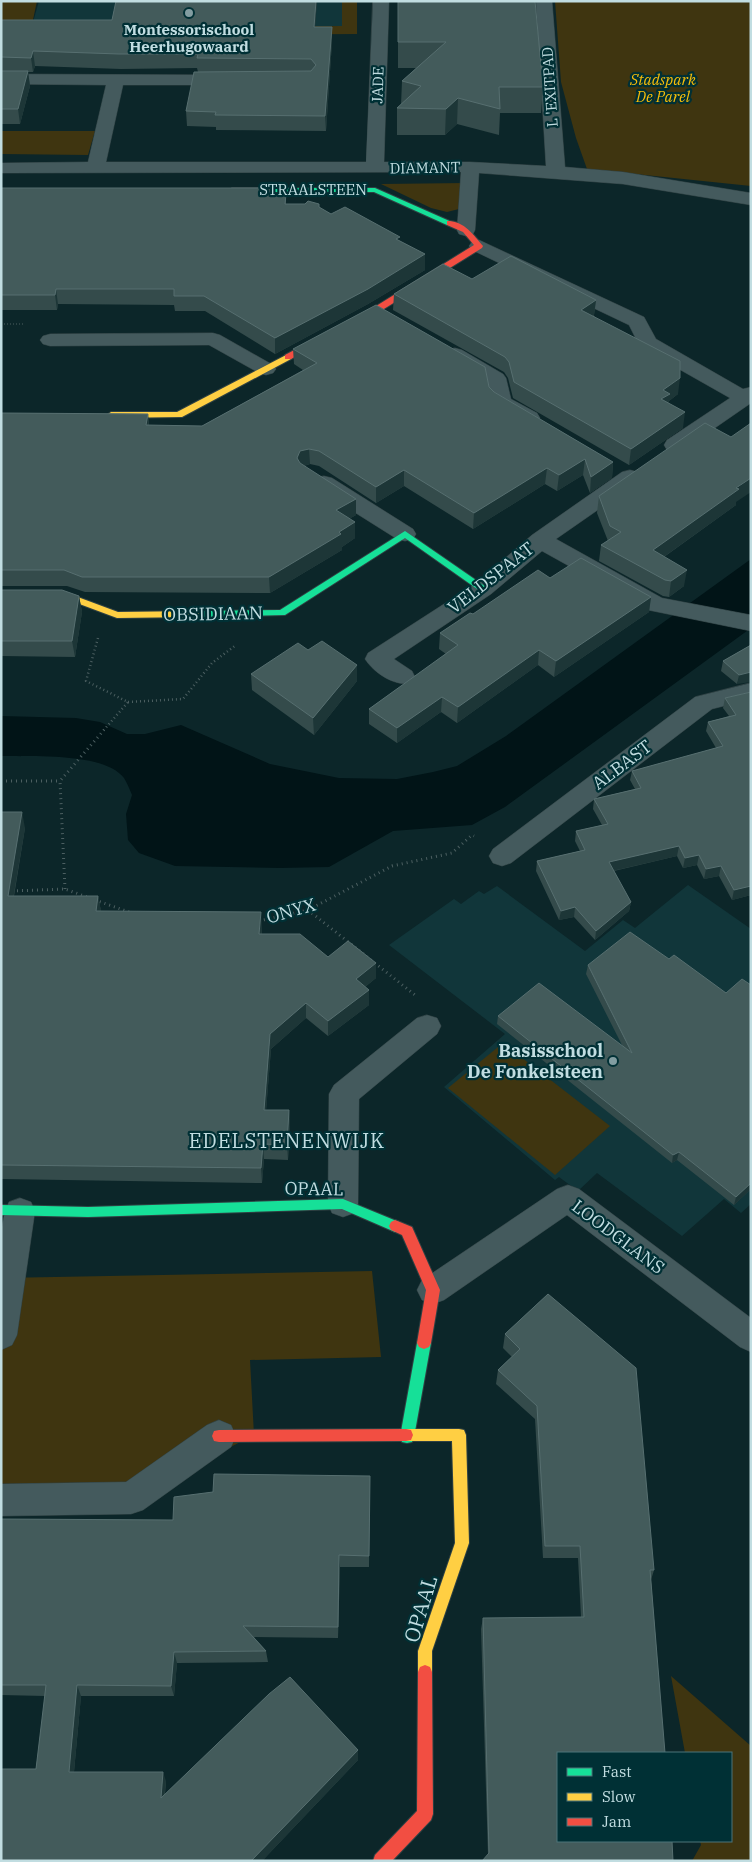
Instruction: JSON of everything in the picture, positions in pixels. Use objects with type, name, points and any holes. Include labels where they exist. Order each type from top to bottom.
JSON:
[{"type":"street","name":"JADE","points":[[375,168],[381,1]]},
{"type":"street","name":"L 'EXITPAD","points":[[544,1],[556,172]]},
{"type":"street","points":[[1,79],[245,80]]},
{"type":"street","points":[[96,168],[116,79]]},
{"type":"street","name":"DIAMANT","points":[[1,168],[470,167],[623,178],[751,199]]},
{"type":"street","points":[[466,230],[470,167]]},
{"type":"street","name":"STRAALSTEEN","points":[[228,190],[375,190],[466,230],[479,246]]},
{"type":"street","points":[[100,415],[179,415],[266,369],[385,315],[479,246]]},
{"type":"street","name":"VELDSPAAT","points":[[404,677],[377,659],[483,589],[540,540],[638,466],[747,395],[646,343],[637,321],[479,246]]},
{"type":"street","points":[[50,340],[213,339],[266,369]]},
{"type":"street","points":[[436,344],[496,378],[502,402],[544,427]]},
{"type":"street","points":[[310,474],[405,534],[483,589]]},
{"type":"street","name":"OBSIDIAAN","points":[[1,596],[67,596],[117,615],[282,613],[405,534]]},
{"type":"street","points":[[540,540],[656,605],[751,623]]},
{"type":"street","name":"ALBAST","points":[[502,856],[704,703],[751,692]]},
{"type":"street","points":[[343,1204],[344,1094],[428,1026]]},
{"type":"street","name":"LOODGLANS","points":[[434,1290],[568,1198],[751,1337]]},
{"type":"street","name":"OPAAL","points":[[11,1210],[88,1212],[343,1204],[408,1231],[434,1290]]},
{"type":"street","points":[[1,1336],[11,1210]]},
{"type":"street","points":[[407,1436],[434,1290]]},
{"type":"street","points":[[1,1500],[131,1498],[219,1436]]},
{"type":"street","name":"OPAAL","points":[[219,1436],[459,1436],[462,1543],[425,1651],[425,1814],[381,1861]]},
{"type":"path","points":[[117,615],[101,628],[86,681],[128,702],[183,699],[212,663],[236,645],[284,624],[282,613]]},
{"type":"path","points":[[65,889],[60,781],[128,702]]},
{"type":"path","points":[[1,781],[60,781]]},
{"type":"path","name":"ONYX","points":[[256,920],[265,921],[308,910],[392,866],[452,853],[472,835],[502,856]]},
{"type":"path","points":[[10,891],[65,889],[134,914]]},
{"type":"path","points":[[308,910],[408,989],[439,1017],[428,1026]]},
{"type":"shaded area","name":"Montessorischool Heerhugowaard","points":[[39,1],[342,1],[342,26],[31,29]]},
{"type":"shaded area","points":[[751,559],[751,628],[505,807],[472,825],[393,831],[329,867],[175,866],[139,853],[128,840],[126,814],[132,795],[124,778],[114,770],[101,764],[84,760],[1,756],[1,716],[76,718],[100,722],[127,734],[145,734],[181,725],[270,764],[339,778],[397,779],[457,766],[506,736]]},
{"type":"shaded area","name":"Basisschool De Fonkelsteen","points":[[688,885],[751,929],[751,1204],[741,1213],[724,1199],[682,1236],[597,1173],[578,1191],[559,1177],[555,1180],[444,1087],[505,1034],[389,945],[454,899],[461,904],[479,891],[484,894],[497,886],[585,951],[623,920],[635,928]]},
{"type":"green space","points":[[1,1],[37,1],[31,29],[342,26],[342,1],[357,1],[357,34],[1,37]]},
{"type":"green space","name":"Stadspark De Parel","points":[[555,1],[751,1],[751,186],[587,169],[576,138],[561,82]]},
{"type":"green space","points":[[1,131],[95,131],[88,155],[1,154]]},
{"type":"green space","points":[[466,183],[463,208],[447,212],[431,208],[381,184]]},
{"type":"green space","points":[[503,1043],[610,1126],[555,1175],[448,1088]]},
{"type":"green space","points":[[372,1271],[381,1357],[250,1360],[254,1435],[131,1498],[1,1500],[1,1278]]},
{"type":"green space","points":[[671,1676],[751,1746],[751,1861],[692,1861],[701,1845],[700,1842],[732,1842],[732,1752],[685,1752]]},
{"type":"building","points":[[116,1],[316,1],[314,27],[332,27],[325,116],[215,115],[216,112],[186,111],[194,72],[311,71],[316,65],[311,59],[197,58],[198,54],[33,51],[31,58],[1,57],[1,20],[112,20]]},
{"type":"building","points":[[398,1],[535,1],[543,87],[499,87],[500,109],[458,98],[446,109],[397,108],[421,86],[402,81],[446,42],[398,42]]},
{"type":"building","points":[[1,71],[28,71],[18,109],[1,109]]},
{"type":"building","points":[[1,188],[273,188],[272,194],[286,194],[285,204],[305,204],[308,201],[319,204],[319,207],[331,214],[345,207],[400,237],[396,239],[425,254],[368,289],[275,338],[204,296],[174,296],[174,289],[56,289],[55,295],[1,295]]},
{"type":"building","points":[[511,256],[596,300],[581,310],[680,361],[680,378],[663,390],[670,394],[661,399],[685,412],[631,449],[514,382],[509,362],[505,357],[394,294],[443,264],[472,279]]},
{"type":"building","points":[[376,305],[485,367],[489,387],[494,392],[613,462],[591,477],[585,459],[559,475],[547,468],[474,513],[404,470],[376,487],[319,451],[309,449],[300,451],[297,458],[300,463],[356,499],[336,510],[355,522],[339,532],[341,534],[269,577],[82,577],[64,570],[1,570],[1,413],[148,414],[146,425],[202,426],[317,363],[293,349]]},
{"type":"building","points":[[705,423],[731,437],[751,423],[751,478],[736,488],[739,489],[653,550],[687,570],[671,581],[665,580],[601,545],[621,532],[610,526],[599,496]]},
{"type":"building","points":[[581,558],[651,597],[556,661],[539,650],[458,707],[442,697],[397,728],[369,709],[458,645],[440,633],[470,613],[473,614],[538,570],[550,578]]},
{"type":"building","points":[[1,590],[62,590],[79,596],[72,641],[1,641]]},
{"type":"building","points":[[322,641],[357,665],[313,718],[251,674],[298,643],[308,650]]},
{"type":"building","points":[[751,645],[751,672],[739,675],[723,661]]},
{"type":"building","points":[[751,692],[751,886],[734,890],[721,866],[706,869],[699,855],[685,858],[679,846],[609,862],[631,902],[596,931],[575,907],[561,911],[537,861],[585,850],[576,831],[608,824],[594,799],[641,788],[632,771],[723,746],[708,722],[736,715],[725,698]]},
{"type":"building","points":[[1,812],[22,812],[8,896],[98,896],[96,911],[261,912],[259,934],[300,934],[328,957],[348,941],[376,963],[356,979],[369,990],[328,1021],[306,1003],[270,1034],[264,1110],[289,1110],[287,1145],[263,1144],[261,1168],[1,1165]]},
{"type":"building","points":[[630,932],[669,959],[674,955],[726,993],[742,979],[751,985],[751,1183],[736,1197],[679,1152],[673,1155],[498,1016],[539,983],[632,1053],[588,965]]},
{"type":"building","points":[[548,1294],[636,1368],[654,1570],[650,1570],[665,1752],[557,1752],[557,1842],[672,1842],[673,1861],[482,1861],[489,1853],[483,1618],[584,1617],[580,1546],[545,1546],[537,1406],[498,1370],[520,1349],[505,1334]]},
{"type":"building","points":[[214,1474],[370,1476],[369,1556],[339,1555],[338,1627],[243,1626],[266,1651],[174,1652],[171,1686],[77,1685],[69,1772],[163,1772],[161,1798],[269,1694],[290,1677],[358,1750],[251,1861],[1,1861],[1,1769],[36,1769],[46,1685],[1,1685],[1,1519],[173,1520],[174,1497],[213,1492]]},
{"type":"traffic: fast","points":[[235,190],[375,190],[450,223]]},
{"type":"traffic: fast","points":[[196,614],[282,613],[405,534],[483,589]]},
{"type":"traffic: fast","points":[[1,1210],[88,1212],[343,1204],[395,1226]]},
{"type":"traffic: fast","points":[[407,1437],[424,1343]]},
{"type":"traffic: slow","points":[[111,415],[179,415],[288,357]]},
{"type":"traffic: slow","points":[[1,596],[67,596],[117,615],[196,614]]},
{"type":"traffic: slow","points":[[406,1435],[459,1435],[462,1543],[425,1651],[425,1672]]},
{"type":"traffic: jam","points":[[288,357],[376,310],[479,246],[466,230],[450,223]]},
{"type":"traffic: jam","points":[[395,1226],[407,1231],[433,1290],[424,1343]]},
{"type":"traffic: jam","points":[[219,1436],[406,1435]]},
{"type":"traffic: jam","points":[[381,1861],[425,1814],[425,1672]]},
{"type":"place","name":"Montessorischool Heerhugowaard","points":[[189,13]]},
{"type":"place","name":"Basisschool De Fonkelsteen","points":[[613,1061]]},
{"type":"district","name":"EDELSTENENWIJK","points":[[287,1141]]}]
